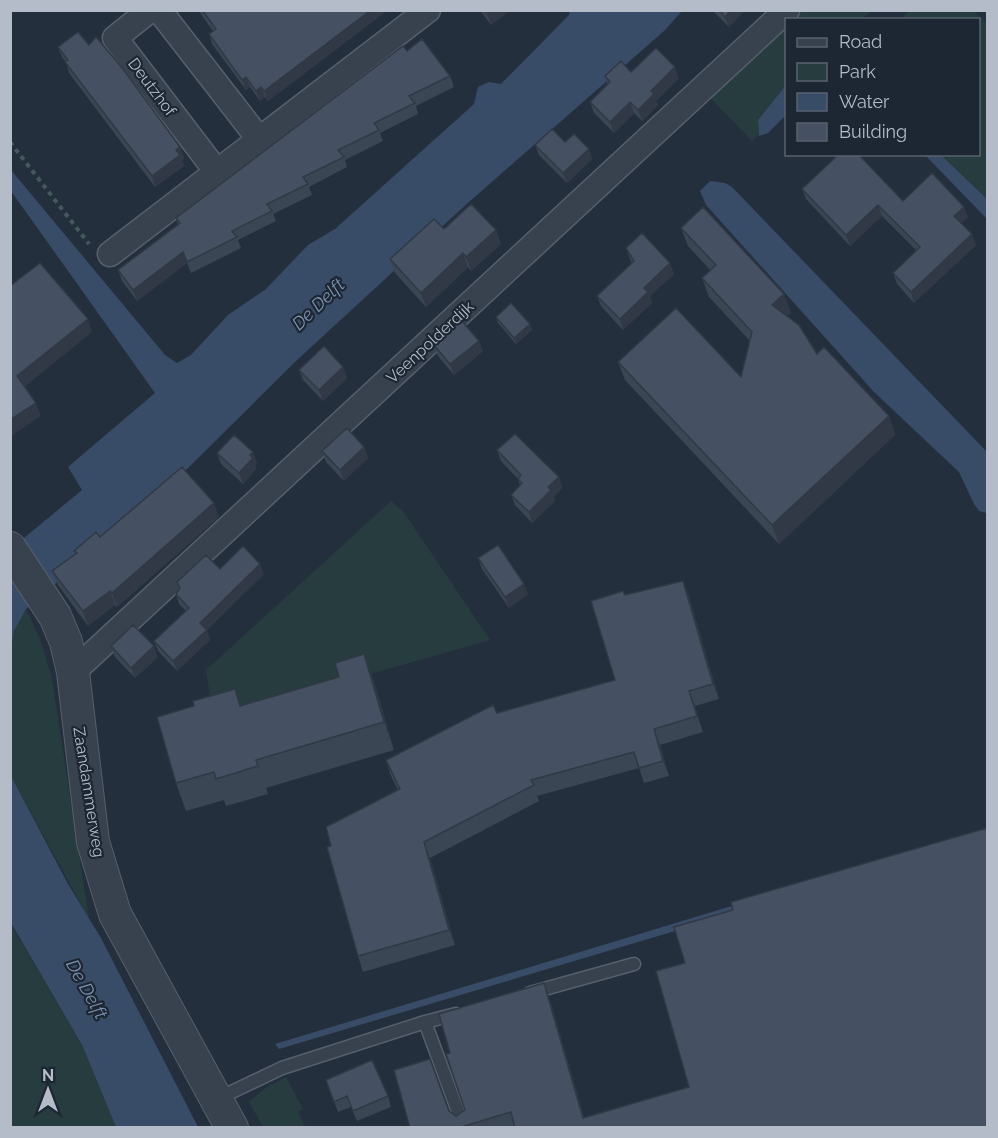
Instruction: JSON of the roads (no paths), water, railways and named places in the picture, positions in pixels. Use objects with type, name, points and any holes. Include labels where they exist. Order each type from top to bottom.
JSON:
[{"type":"street","name":"Deutzhof","points":[[150,10],[115,38],[217,172]]},
{"type":"street","points":[[159,10],[259,139]]},
{"type":"street","points":[[110,254],[428,10]]},
{"type":"street","name":"Veenpolderdijk","points":[[73,672],[787,10]]},
{"type":"street","name":"Zaandammerweg","points":[[10,548],[55,616],[66,642],[73,672],[93,842],[115,914],[232,1128]]},
{"type":"lane","points":[[513,998],[634,964]]},
{"type":"lane","points":[[216,1099],[282,1068],[469,1010]]},
{"type":"lane","points":[[425,1022],[464,1128]]},
{"type":"water","name":"De Delft","points":[[570,11],[682,11],[664,31],[470,201],[297,360],[184,472],[26,609],[14,631],[11,648],[11,556],[24,538],[82,490],[68,467],[155,393],[11,191],[11,170],[165,355],[177,363],[191,355],[228,315],[266,289],[308,245],[335,229],[474,104],[478,87],[489,82],[501,84],[569,15]]},
{"type":"water","points":[[785,86],[785,116],[768,133],[759,136],[758,120]]},
{"type":"water","points":[[926,156],[942,156],[987,199],[987,219]]},
{"type":"water","points":[[710,181],[725,183],[732,187],[987,452],[987,513],[979,511],[974,504],[959,472],[874,392],[706,205],[700,191]]},
{"type":"water","name":"De Delft","points":[[11,776],[68,884],[101,938],[198,1127],[116,1127],[82,1045],[11,923]]},
{"type":"water","points":[[987,829],[987,838],[279,1049],[275,1044]]}]
